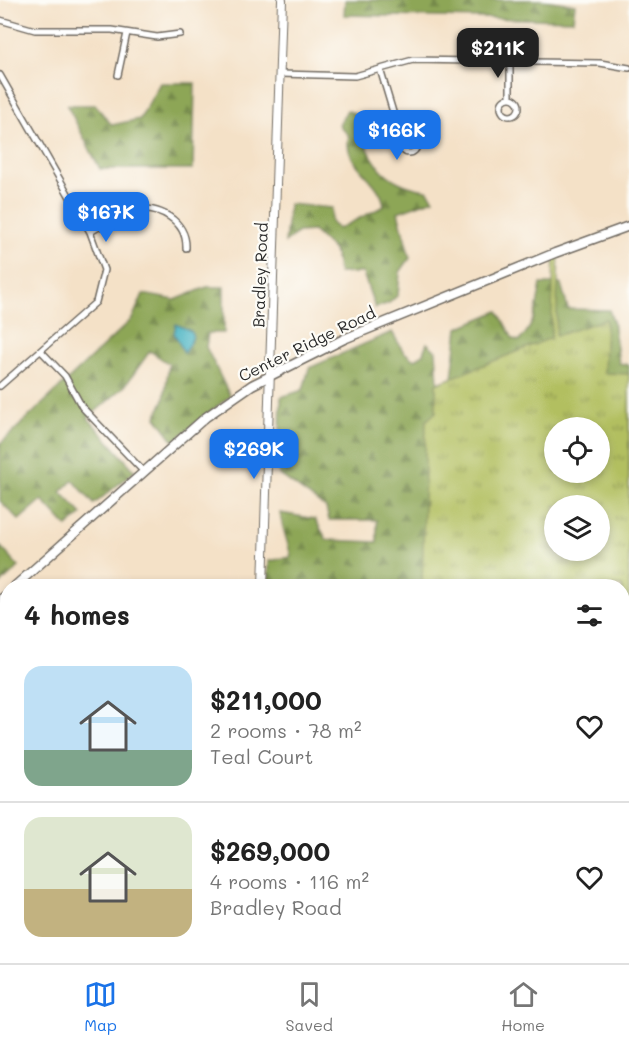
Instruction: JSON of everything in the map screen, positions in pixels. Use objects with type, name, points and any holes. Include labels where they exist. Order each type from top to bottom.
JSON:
[{"type":"main road","name":"Center Ridge Road","points":[[23,579],[206,417],[271,375],[344,339],[489,279],[629,226]]},
{"type":"street","name":"Bradley Road","points":[[263,579],[282,0]]},
{"type":"street","points":[[0,20],[35,30],[112,30],[157,37],[180,34]]},
{"type":"street","points":[[118,75],[127,33]]},
{"type":"street","points":[[280,74],[351,76],[413,60],[600,63],[629,68]]},
{"type":"street","points":[[510,62],[510,97]]},
{"type":"street","points":[[380,69],[399,132],[404,139]]},
{"type":"street","points":[[0,75],[90,232],[104,270],[96,302],[70,322],[41,351],[0,386]]},
{"type":"street","points":[[90,232],[133,210],[158,210],[175,221],[186,237],[186,248]]},
{"type":"street","points":[[41,351],[65,376],[82,407],[143,471]]},
{"type":"green space","points":[[345,0],[541,0],[575,4],[573,20],[344,15]]},
{"type":"green space","points":[[160,83],[195,83],[193,169],[100,169],[67,105],[95,105],[112,125],[140,119]]},
{"type":"green space","points":[[347,110],[356,114],[365,143],[378,166],[397,182],[427,190],[434,199],[398,212],[410,258],[400,272],[398,295],[389,303],[375,308],[363,273],[339,273],[334,250],[313,231],[298,232],[285,243],[289,204],[332,208],[331,222],[338,229],[384,206],[377,188],[351,155],[348,146],[349,136],[339,125]]},
{"type":"green space","points":[[559,253],[556,336],[606,319],[604,373],[629,374],[629,579],[422,579],[426,421],[436,412],[436,384],[551,338],[554,255]]},
{"type":"green space","points":[[541,284],[561,284],[568,309],[609,310],[613,321],[619,363],[629,365],[629,579],[268,579],[269,561],[291,557],[280,513],[315,519],[327,540],[377,542],[377,520],[329,520],[326,508],[279,474],[281,397],[303,390],[309,368],[392,332],[403,351],[414,360],[422,355],[427,343],[436,351],[438,383],[452,378],[458,328],[498,311],[513,339],[519,341],[532,321]]},
{"type":"green space","points":[[207,287],[224,287],[224,333],[208,333],[206,347],[230,396],[174,441],[156,417],[164,399],[169,364],[150,351],[125,386],[88,418],[135,471],[94,504],[73,480],[61,492],[82,514],[67,527],[42,500],[19,520],[0,501],[0,444],[132,319],[143,294],[175,300]]},
{"type":"green space","points":[[0,546],[19,567],[6,579],[0,579]]},
{"type":"water","points":[[176,324],[191,331],[193,337],[184,353],[174,333]]}]
